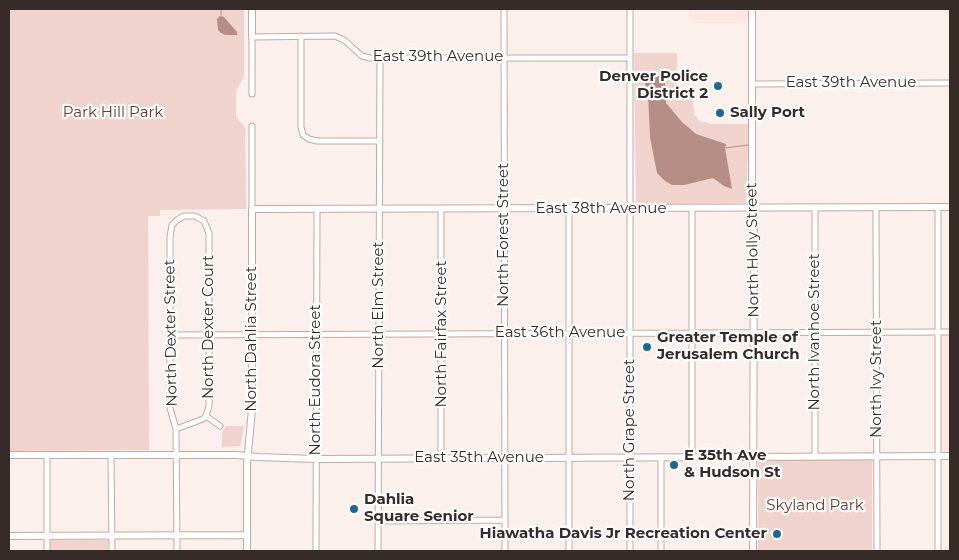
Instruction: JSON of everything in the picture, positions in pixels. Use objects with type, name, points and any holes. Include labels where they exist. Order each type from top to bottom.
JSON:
[{"type":"street","points":[[252,9],[252,94]]},
{"type":"street","name":"North Forest Street","points":[[504,9],[505,551]]},
{"type":"street","name":"North Grape Street","points":[[630,9],[630,551]]},
{"type":"street","name":"North Holly Street","points":[[752,9],[753,551]]},
{"type":"street","points":[[301,36],[301,127],[303,135],[317,141],[380,141]]},
{"type":"street","name":"East 39th Avenue","points":[[252,37],[335,36],[344,40],[366,57],[380,58],[630,58]]},
{"type":"street","name":"North Elm Street","points":[[378,551],[380,58]]},
{"type":"street","name":"East 39th Avenue","points":[[752,84],[950,83]]},
{"type":"street","name":"North Dahlia Street","points":[[246,551],[248,456],[252,415],[252,126]]},
{"type":"street","points":[[938,207],[938,551]]},
{"type":"street","name":"East 38th Avenue","points":[[252,209],[950,207]]},
{"type":"street","points":[[692,208],[692,457]]},
{"type":"street","name":"North Ivanhoe Street","points":[[815,208],[815,456]]},
{"type":"street","name":"North Ivy Street","points":[[876,208],[877,551]]},
{"type":"street","name":"North Eudora Street","points":[[316,551],[317,209]]},
{"type":"street","name":"North Fairfax Street","points":[[441,458],[442,209]]},
{"type":"street","points":[[568,551],[569,209]]},
{"type":"street","name":"North Dexter Street","points":[[177,551],[178,454],[176,429],[170,408],[170,232],[172,225],[177,220],[184,216],[189,216]]},
{"type":"street","name":"North Dexter Court","points":[[176,429],[199,422],[206,416],[209,406],[209,233],[204,221],[195,216],[189,216]]},
{"type":"street","name":"East 36th Avenue","points":[[171,335],[950,332]]},
{"type":"street","points":[[206,416],[220,426]]},
{"type":"street","name":"East 35th Avenue","points":[[9,455],[237,454],[316,459],[950,456]]},
{"type":"street","points":[[46,551],[47,455]]},
{"type":"street","points":[[111,455],[112,551]]},
{"type":"street","points":[[661,457],[661,551]]},
{"type":"street","points":[[378,521],[505,520]]},
{"type":"street","points":[[9,536],[246,536]]},
{"type":"shaded area","points":[[689,9],[749,9],[749,23],[690,23]]},
{"type":"shaded area","points":[[220,16],[224,17],[237,32],[237,35],[225,35],[218,30],[217,19]]},
{"type":"shaded area","points":[[653,73],[665,80],[666,103],[682,122],[696,134],[726,144],[725,148],[732,189],[713,178],[684,185],[672,185],[657,173],[650,137],[648,94],[644,81]]},
{"type":"shaded area","points":[[942,336],[950,336],[950,451],[942,452]]},
{"type":"green space","name":"Park Hill Park","points":[[9,9],[244,9],[244,77],[236,91],[236,117],[245,127],[246,209],[160,210],[160,216],[148,216],[149,450],[9,451]]},
{"type":"green space","points":[[634,53],[677,53],[677,93],[682,93],[683,99],[693,98],[694,114],[700,121],[711,124],[749,124],[746,202],[640,204],[636,202]]},
{"type":"green space","points":[[226,426],[244,426],[240,446],[222,447],[222,432]]},
{"type":"green space","name":"Skyland Park","points":[[758,460],[872,460],[872,551],[756,551],[758,549]]},
{"type":"green space","points":[[50,540],[108,540],[108,551],[50,551]]},
{"type":"waterway","points":[[221,9],[221,15]]},
{"type":"waterway","points":[[725,148],[748,145]]},
{"type":"place","name":"Denver Police District 2","points":[[718,86]]},
{"type":"place","name":"Sally Port","points":[[720,113]]},
{"type":"place","name":"Greater Temple of Jerusalem Church","points":[[647,347]]},
{"type":"place","name":"E 35th Ave & Hudson St","points":[[674,465]]},
{"type":"place","name":"Dahlia Square Senior","points":[[354,509]]},
{"type":"place","name":"Hiawatha Davis Jr Recreation Center","points":[[777,534]]}]
